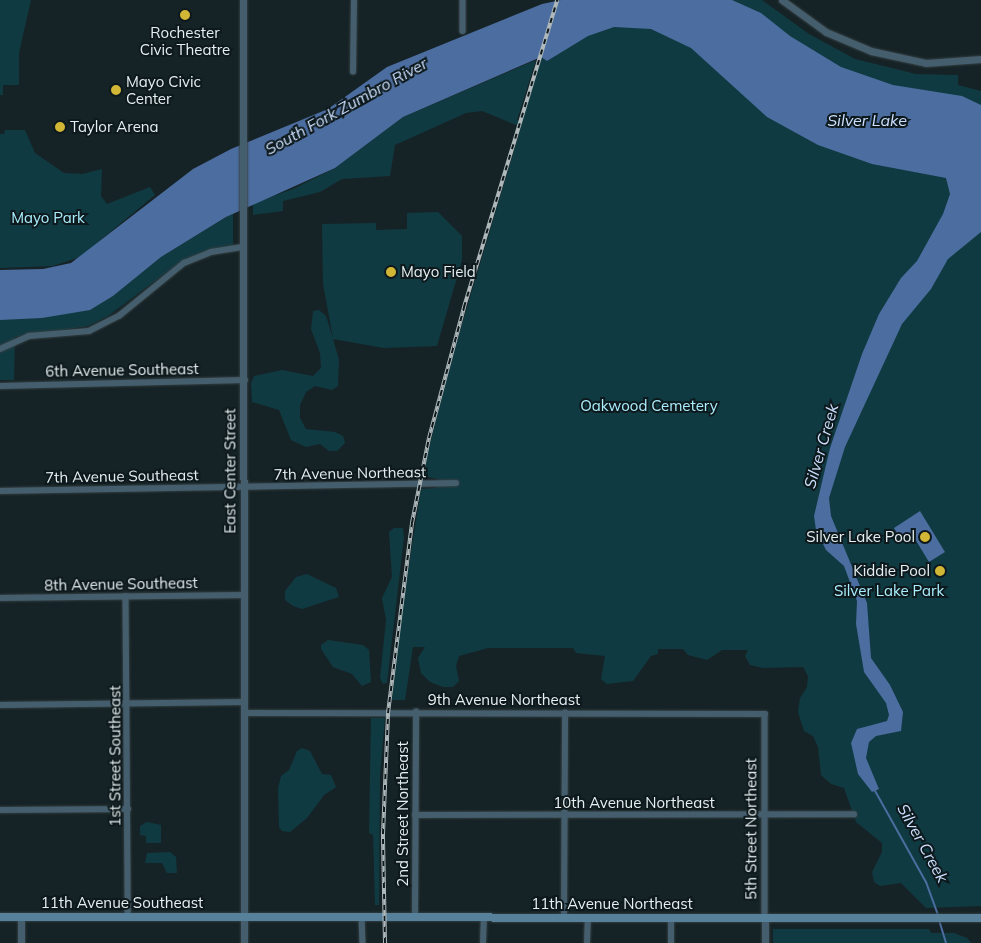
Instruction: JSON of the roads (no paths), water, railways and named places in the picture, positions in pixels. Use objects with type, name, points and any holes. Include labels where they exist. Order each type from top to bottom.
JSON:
[{"type":"main road","name":"11th Avenue Northeast","points":[[244,916],[981,918]]},
{"type":"main road","name":"11th Avenue Southeast","points":[[0,917],[244,916]]},
{"type":"street","name":"East Center Street","points":[[243,0],[244,943]]},
{"type":"street","points":[[353,72],[354,0]]},
{"type":"street","points":[[463,0],[463,31]]},
{"type":"street","points":[[782,0],[826,32],[871,52],[926,63],[981,59]]},
{"type":"street","points":[[0,349],[29,336],[77,334],[97,328],[138,302],[184,263],[211,252],[244,247]]},
{"type":"street","name":"6th Avenue Southeast","points":[[0,386],[244,380]]},
{"type":"street","name":"7th Avenue Northeast","points":[[244,488],[456,484]]},
{"type":"street","name":"7th Avenue Southeast","points":[[0,491],[244,488]]},
{"type":"street","name":"8th Avenue Southeast","points":[[0,598],[243,595]]},
{"type":"street","name":"1st Street Southeast","points":[[126,596],[128,917]]},
{"type":"street","points":[[0,704],[244,702]]},
{"type":"street","name":"2nd Street Northeast","points":[[415,917],[416,712]]},
{"type":"street","name":"9th Avenue Northeast","points":[[244,713],[764,714]]},
{"type":"street","points":[[564,918],[565,713]]},
{"type":"street","name":"5th Street Northeast","points":[[764,714],[764,943]]},
{"type":"street","points":[[0,810],[128,809]]},
{"type":"street","name":"10th Avenue Northeast","points":[[415,815],[854,814]]},
{"type":"street","points":[[362,916],[363,943]]},
{"type":"street","points":[[21,917],[22,943]]},
{"type":"street","points":[[484,918],[484,943]]},
{"type":"street","points":[[588,918],[588,943]]},
{"type":"street","points":[[671,918],[671,943]]},
{"type":"water","points":[[561,0],[732,0],[761,13],[790,36],[841,67],[893,85],[962,96],[981,105],[981,232],[948,259],[931,289],[902,324],[845,447],[829,498],[831,516],[867,603],[871,658],[890,685],[903,712],[901,731],[876,736],[869,742],[866,758],[879,789],[872,792],[858,774],[851,743],[857,729],[887,721],[889,715],[886,703],[864,672],[856,624],[857,601],[844,566],[826,550],[816,530],[814,516],[830,448],[862,354],[879,314],[901,278],[917,261],[943,214],[950,194],[946,178],[872,164],[818,145],[767,117],[691,48],[651,29],[614,27],[588,36],[547,61],[541,57],[403,117],[335,168],[226,217],[161,257],[113,296],[90,310],[42,318],[0,320],[0,270],[43,269],[71,263],[193,169],[231,149],[328,109],[387,67],[542,4]]},
{"type":"water","name":"Silver Lake Pool","points":[[920,511],[945,552],[929,562],[912,534],[901,540],[894,528]]},
{"type":"waterway","name":"Silver Creek","points":[[874,789],[926,882],[938,915]]},
{"type":"waterway","name":"Silver Creek","points":[[939,920],[946,943]]},
{"type":"railway","points":[[385,943],[383,834],[388,713],[412,523],[429,438],[464,307],[557,0]]},
{"type":"place","name":"Rochester Civic Theatre","points":[[185,15]]},
{"type":"place","name":"Mayo Civic Center","points":[[116,90]]},
{"type":"place","name":"Taylor Arena","points":[[60,127]]},
{"type":"place","name":"Mayo Field","points":[[391,272]]},
{"type":"place","name":"Silver Lake Pool","points":[[925,537]]},
{"type":"place","name":"Kiddie Pool","points":[[940,571]]},
{"type":"water label","name":"South Fork Zumbro River","points":[[346,106]]},
{"type":"water label","name":"Silver Lake","points":[[867,120]]},
{"type":"park label","name":"Mayo Park","points":[[48,218]]},
{"type":"park label","name":"Oakwood Cemetery","points":[[649,406]]},
{"type":"park label","name":"Silver Lake Park","points":[[889,591]]}]
